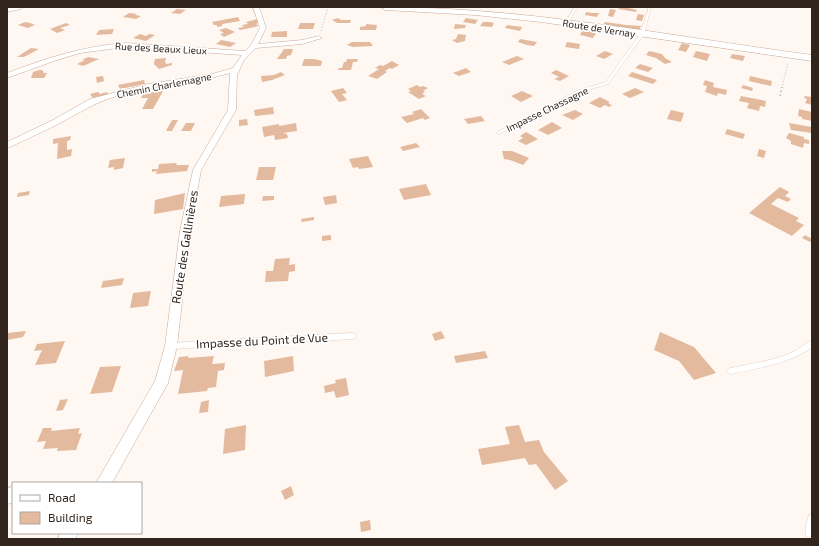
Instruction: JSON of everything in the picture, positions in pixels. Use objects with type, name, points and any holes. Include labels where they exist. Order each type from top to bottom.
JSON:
[{"type":"street","points":[[7,9],[18,7]]},
{"type":"street","name":"Route de Vernay","points":[[385,7],[478,13],[567,23],[812,58]]},
{"type":"street","name":"Route des Gallinières","points":[[105,482],[161,383],[171,346],[185,231],[197,170],[232,110],[233,76],[241,59],[251,49],[263,28],[260,10]]},
{"type":"street","name":"Rue des Beaux Lieux","points":[[7,76],[65,54],[108,46],[126,44],[251,49],[302,42],[319,38]]},
{"type":"street","name":"Chemin Charlemagne","points":[[7,146],[56,122],[93,101],[148,86],[213,76],[237,69]]},
{"type":"lane","points":[[567,23],[576,7]]},
{"type":"lane","name":"Impasse Chassagne","points":[[498,133],[580,91],[607,83],[642,34],[650,7]]},
{"type":"lane","name":"Impasse du Point de Vue","points":[[171,346],[353,336]]},
{"type":"lane","points":[[730,371],[781,359],[808,347],[812,343]]},
{"type":"lane","points":[[809,533],[812,518]]},
{"type":"path","points":[[319,38],[328,7]]},
{"type":"path","points":[[780,96],[790,55]]},
{"type":"building","points":[[620,7],[637,10],[636,12],[618,9]]},
{"type":"building","points":[[177,9],[186,10],[180,14],[171,13]]},
{"type":"building","points":[[610,9],[616,10],[613,17],[608,16]]},
{"type":"building","points":[[586,12],[599,13],[597,17],[585,15]]},
{"type":"building","points":[[129,13],[141,16],[136,19],[123,17]]},
{"type":"building","points":[[638,14],[644,15],[642,21],[636,20]]},
{"type":"building","points":[[238,17],[240,21],[222,24],[222,26],[217,27],[217,25],[214,25],[212,22]]},
{"type":"building","points":[[338,18],[341,20],[351,20],[350,23],[337,23],[332,20]]},
{"type":"building","points":[[466,18],[478,20],[475,24],[463,22]]},
{"type":"building","points":[[257,19],[260,22],[256,24],[259,26],[240,30],[238,28],[244,27],[242,25],[248,24],[246,22]]},
{"type":"building","points":[[25,22],[35,25],[28,28],[18,25]]},
{"type":"building","points":[[483,22],[494,23],[492,27],[480,26]]},
{"type":"building","points":[[605,22],[641,26],[639,30],[603,25]]},
{"type":"building","points":[[66,23],[70,25],[60,28],[65,30],[57,33],[50,29]]},
{"type":"building","points":[[300,23],[315,23],[313,29],[298,29]]},
{"type":"building","points":[[366,24],[377,25],[376,30],[360,30],[360,27],[366,26]]},
{"type":"building","points":[[455,24],[466,25],[465,28],[454,29]]},
{"type":"building","points":[[507,25],[522,27],[520,31],[505,28]]},
{"type":"building","points":[[226,28],[235,32],[224,37],[220,34],[224,33],[219,30]]},
{"type":"building","points":[[114,29],[112,34],[96,35],[99,30]]},
{"type":"building","points":[[287,31],[287,37],[271,37],[272,32]]},
{"type":"building","points":[[582,31],[597,32],[593,38],[580,35]]},
{"type":"building","points":[[140,34],[146,36],[149,34],[155,35],[146,41],[133,38]]},
{"type":"building","points":[[458,34],[466,35],[465,41],[457,43],[452,40],[456,39]]},
{"type":"building","points":[[520,39],[537,42],[534,46],[527,45],[518,42]]},
{"type":"building","points":[[221,40],[236,43],[230,47],[216,44]]},
{"type":"building","points":[[352,42],[370,42],[373,46],[353,47],[347,45]]},
{"type":"building","points":[[567,42],[580,44],[579,49],[565,47]]},
{"type":"building","points":[[682,43],[690,45],[686,52],[678,50]]},
{"type":"building","points":[[31,48],[39,49],[24,57],[17,57]]},
{"type":"building","points":[[284,49],[293,49],[291,55],[287,56],[286,59],[277,59]]},
{"type":"building","points":[[605,51],[613,54],[604,59],[596,56]]},
{"type":"building","points":[[649,51],[662,54],[665,58],[672,62],[665,64],[656,58],[646,55]]},
{"type":"building","points":[[696,51],[710,54],[707,61],[693,57]]},
{"type":"building","points":[[732,54],[745,56],[743,61],[730,58]]},
{"type":"building","points":[[517,56],[524,59],[509,65],[502,62]]},
{"type":"building","points":[[88,57],[99,59],[83,66],[77,64],[85,60],[82,60]]},
{"type":"building","points":[[166,58],[166,64],[172,63],[172,65],[159,69],[154,64],[155,59]]},
{"type":"building","points":[[304,59],[322,61],[321,66],[302,66]]},
{"type":"building","points":[[347,59],[358,59],[357,62],[353,62],[351,70],[338,70],[339,68],[342,68]]},
{"type":"building","points":[[392,61],[399,65],[385,71],[387,72],[377,79],[368,76],[379,69],[375,68]]},
{"type":"building","points":[[640,64],[653,68],[648,72],[635,68]]},
{"type":"building","points":[[466,68],[471,72],[459,76],[453,73]]},
{"type":"building","points":[[39,70],[47,73],[44,78],[31,78],[33,72]]},
{"type":"building","points":[[556,70],[569,76],[560,81],[554,79],[559,77],[551,73]]},
{"type":"building","points":[[281,72],[285,75],[262,82],[261,76],[274,75]]},
{"type":"building","points":[[632,72],[657,80],[653,84],[628,76]]},
{"type":"building","points":[[103,76],[104,81],[97,83],[96,77]]},
{"type":"building","points":[[750,76],[772,81],[771,86],[749,81]]},
{"type":"building","points":[[144,80],[145,84],[120,89],[118,85]]},
{"type":"building","points":[[705,80],[714,83],[713,87],[727,90],[726,95],[718,93],[717,96],[705,92],[707,86],[703,85]]},
{"type":"building","points":[[417,85],[428,88],[423,91],[425,92],[422,94],[426,96],[419,99],[408,92],[411,91],[408,89]]},
{"type":"building","points":[[743,85],[753,88],[752,91],[741,88]]},
{"type":"building","points":[[166,86],[153,109],[142,109],[148,98],[141,98],[144,93],[154,92],[152,91],[152,88]]},
{"type":"building","points":[[343,88],[347,93],[342,94],[347,100],[339,102],[331,91]]},
{"type":"building","points":[[635,88],[644,92],[630,98],[622,94]]},
{"type":"building","points":[[522,91],[533,96],[521,102],[511,96]]},
{"type":"building","points":[[98,92],[100,94],[107,92],[108,94],[93,98],[90,94]]},
{"type":"building","points":[[741,96],[766,101],[765,107],[760,106],[759,111],[747,108],[749,103],[739,101]]},
{"type":"building","points":[[805,96],[812,97],[812,105],[805,103],[807,99],[804,98]]},
{"type":"building","points":[[600,97],[610,102],[608,103],[612,105],[609,107],[605,105],[600,108],[589,103]]},
{"type":"building","points":[[273,107],[274,114],[255,116],[254,110]]},
{"type":"building","points":[[421,109],[430,118],[425,120],[423,118],[407,123],[401,117],[414,114],[412,112]]},
{"type":"building","points":[[799,109],[812,112],[812,121],[802,119],[802,117],[798,116]]},
{"type":"building","points":[[575,110],[583,114],[573,120],[562,115]]},
{"type":"building","points":[[671,110],[684,113],[681,122],[667,119]]},
{"type":"building","points":[[481,116],[485,121],[468,124],[464,119]]},
{"type":"building","points":[[247,119],[248,125],[239,126],[239,120]]},
{"type":"building","points":[[172,120],[178,120],[172,131],[166,131]]},
{"type":"building","points":[[552,122],[562,128],[548,135],[538,130]]},
{"type":"building","points":[[186,123],[195,123],[191,131],[181,131]]},
{"type":"building","points":[[296,123],[297,131],[283,133],[287,134],[288,138],[275,140],[274,135],[264,137],[262,127]]},
{"type":"building","points":[[789,123],[812,127],[812,133],[791,130]]},
{"type":"building","points":[[727,129],[745,134],[743,139],[725,134]]},
{"type":"building","points":[[526,132],[538,139],[526,145],[518,141],[523,138],[520,136]]},
{"type":"building","points":[[789,133],[804,137],[804,139],[809,140],[809,144],[804,143],[803,148],[791,144],[791,141],[786,138]]},
{"type":"building","points":[[71,136],[70,140],[67,141],[67,150],[72,149],[71,156],[57,159],[58,143],[53,144],[53,139]]},
{"type":"building","points":[[416,143],[420,147],[403,151],[400,147]]},
{"type":"building","points":[[759,149],[766,151],[764,158],[757,156]]},
{"type":"building","points":[[502,151],[512,151],[529,158],[523,165],[504,159]]},
{"type":"building","points":[[368,156],[373,167],[359,169],[358,167],[353,168],[349,159]]},
{"type":"building","points":[[125,158],[123,168],[114,170],[114,167],[108,168],[110,160]]},
{"type":"building","points":[[177,163],[176,165],[189,165],[187,171],[156,174],[157,171],[152,172],[152,169],[158,169],[159,164]]},
{"type":"building","points":[[259,167],[276,167],[273,180],[256,180]]},
{"type":"building","points":[[426,184],[431,195],[404,200],[399,189]]},
{"type":"building","points":[[780,187],[789,192],[785,196],[791,199],[788,202],[778,198],[771,204],[799,218],[796,221],[804,225],[792,236],[749,213]]},
{"type":"building","points":[[30,191],[29,195],[17,197],[18,193]]},
{"type":"building","points":[[185,193],[183,209],[154,214],[155,200]]},
{"type":"building","points":[[245,194],[244,204],[219,207],[221,196]]},
{"type":"building","points":[[336,195],[337,203],[325,205],[323,197]]},
{"type":"building","points":[[263,196],[274,196],[274,200],[262,201]]},
{"type":"building","points":[[314,217],[314,220],[302,222],[301,219]]},
{"type":"building","points":[[331,235],[331,240],[322,241],[322,236]]},
{"type":"building","points":[[805,235],[812,239],[810,242],[802,238]]},
{"type":"building","points":[[290,258],[289,265],[295,264],[295,271],[289,272],[288,281],[265,282],[266,271],[273,271],[275,259]]},
{"type":"building","points":[[124,278],[122,285],[101,288],[103,281]]},
{"type":"building","points":[[151,291],[148,306],[130,308],[133,293]]},
{"type":"building","points":[[26,331],[23,337],[7,340],[7,333]]},
{"type":"building","points":[[441,331],[445,338],[435,341],[432,334]]},
{"type":"building","points":[[660,332],[694,347],[716,373],[694,380],[679,361],[654,350]]},
{"type":"building","points":[[65,341],[56,363],[35,365],[42,350],[34,351],[37,344]]},
{"type":"building","points":[[485,351],[488,358],[456,363],[454,356]]},
{"type":"building","points":[[189,356],[188,358],[214,356],[212,364],[225,363],[224,370],[218,371],[216,387],[208,388],[207,391],[178,394],[183,370],[174,371],[179,357]]},
{"type":"building","points":[[293,356],[294,371],[265,377],[264,361]]},
{"type":"building","points":[[121,366],[112,392],[90,394],[100,367]]},
{"type":"building","points":[[346,378],[349,395],[336,398],[334,391],[325,393],[324,386],[336,383],[335,380]]},
{"type":"building","points":[[68,399],[63,410],[56,411],[60,400]]},
{"type":"building","points":[[209,400],[208,412],[199,413],[201,402]]},
{"type":"building","points":[[246,425],[245,450],[223,454],[225,429]]},
{"type":"building","points":[[519,425],[525,442],[539,440],[544,452],[568,481],[555,490],[536,464],[529,465],[525,458],[482,465],[478,449],[510,444],[505,427]]},
{"type":"building","points":[[43,428],[52,428],[51,431],[80,428],[78,434],[82,433],[76,450],[57,451],[58,448],[43,449],[46,441],[37,442]]},
{"type":"building","points":[[291,486],[294,495],[285,500],[281,491]]},
{"type":"building","points":[[370,520],[371,530],[361,532],[360,522]]}]
